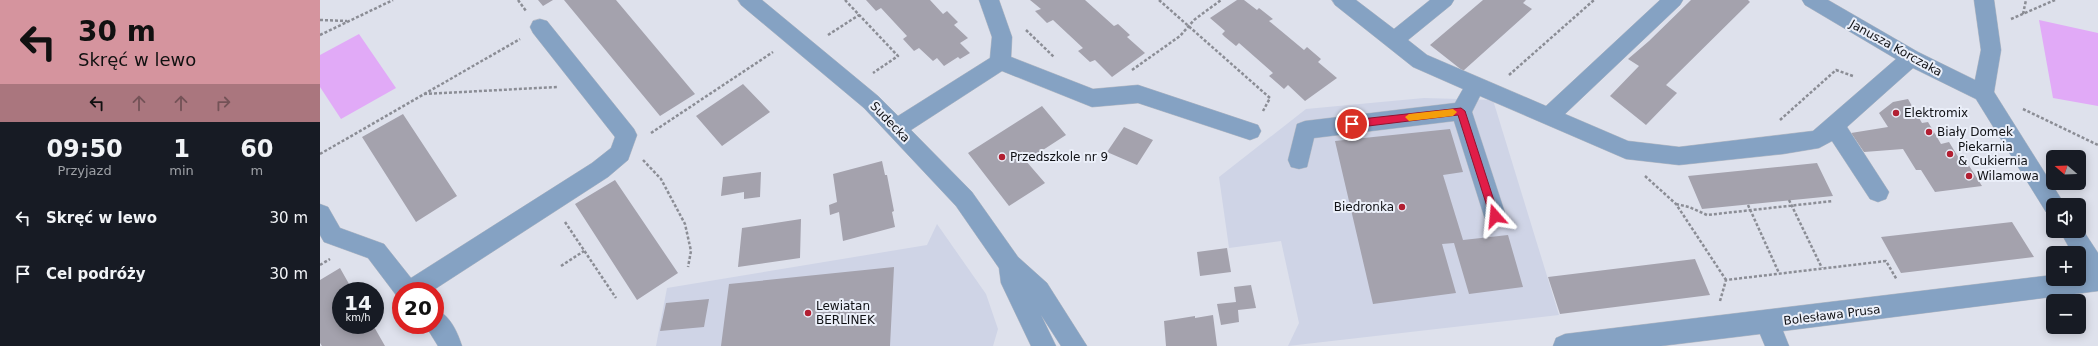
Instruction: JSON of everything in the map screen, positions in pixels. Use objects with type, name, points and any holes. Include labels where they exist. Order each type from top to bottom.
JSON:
[{"type":"street","name":"Sudecka","points":[[748,0],[871,102],[964,199],[1010,265],[1040,291],[1075,346]]},
{"type":"street","points":[[989,0],[1002,37],[1000,62]]},
{"type":"street","points":[[1342,0],[1420,61],[1482,90],[1626,150],[1679,156],[1783,145],[1819,139],[1911,58]]},
{"type":"street","points":[[1393,41],[1444,0]]},
{"type":"street","points":[[1548,117],[1673,0]]},
{"type":"street","name":"Janusza Korczaka","points":[[1812,0],[1911,58],[1983,93]]},
{"type":"street","points":[[1984,0],[1991,50],[1983,93],[2050,198]]},
{"type":"street","points":[[426,282],[600,170],[620,153],[626,135],[540,28]]},
{"type":"street","points":[[896,128],[1000,62]]},
{"type":"street","points":[[1000,62],[1092,98],[1138,94],[1250,131]]},
{"type":"street","points":[[1299,160],[1305,130],[1461,111],[1482,90]]},
{"type":"street","points":[[1461,111],[1495,216]]},
{"type":"street","points":[[1834,126],[1878,192]]},
{"type":"street","points":[[320,214],[332,235],[376,251],[400,282]]},
{"type":"street","points":[[2075,238],[2098,274]]},
{"type":"street","name":"Sudecka","points":[[1010,265],[1013,283],[1044,346]]},
{"type":"street","name":"Bolesława Prusa","points":[[1565,346],[1910,305],[2098,280]]},
{"type":"street","points":[[1767,322],[1777,346]]},
{"type":"street","points":[[444,333],[450,346]]},
{"type":"path","points":[[320,35],[393,0]]},
{"type":"path","points":[[320,154],[540,28],[518,0]]},
{"type":"path","points":[[845,0],[898,56],[852,86]]},
{"type":"path","points":[[1159,0],[1270,98],[1250,131]]},
{"type":"path","points":[[1130,71],[1180,36],[1188,25],[1221,0]]},
{"type":"path","points":[[1482,90],[1594,0]]},
{"type":"path","points":[[2022,14],[2026,0]]},
{"type":"path","points":[[1988,29],[2055,0]]},
{"type":"path","points":[[623,144],[641,139],[800,44],[859,15]]},
{"type":"path","points":[[320,20],[349,21]]},
{"type":"path","points":[[1024,28],[1056,59]]},
{"type":"path","points":[[1777,123],[1836,70],[1880,86]]},
{"type":"path","points":[[424,94],[586,85]]},
{"type":"path","points":[[1983,93],[2023,109],[2098,145]]},
{"type":"path","points":[[623,144],[636,152],[661,180],[685,224],[692,251],[688,267]]},
{"type":"path","points":[[1626,150],[1639,171],[1676,204],[1708,250],[1726,280],[1720,303]]},
{"type":"path","points":[[1789,200],[1822,268]]},
{"type":"path","points":[[1676,204],[1689,207],[1707,215],[1833,201]]},
{"type":"path","points":[[551,202],[616,298]]},
{"type":"path","points":[[1748,205],[1779,274]]},
{"type":"path","points":[[561,266],[584,251]]},
{"type":"path","points":[[1726,280],[1886,260],[1910,305]]},
{"type":"shaded area","points":[[2039,20],[2098,33],[2098,106],[2053,98]]},
{"type":"shaded area","points":[[359,34],[396,88],[341,119],[320,87],[320,55]]},
{"type":"shaded area","points":[[1424,98],[1493,100],[1559,315],[1288,346],[1299,323],[1281,241],[1229,248],[1219,177],[1306,109]]},
{"type":"shaded area","points":[[937,224],[986,294],[998,329],[993,346],[656,346],[667,288],[927,245]]},
{"type":"building","points":[[538,0],[553,0],[543,6]]},
{"type":"building","points":[[564,0],[616,0],[695,94],[660,116]]},
{"type":"building","points":[[866,0],[930,0],[943,14],[947,11],[958,22],[954,25],[968,38],[960,43],[970,53],[960,59],[958,57],[944,66],[937,58],[933,61],[919,48],[914,51],[903,39],[907,36],[881,8],[876,11]]},
{"type":"building","points":[[1030,0],[1085,0],[1114,26],[1118,24],[1130,35],[1127,37],[1145,53],[1112,77],[1095,60],[1090,62],[1078,51],[1083,48],[1053,20],[1047,23],[1035,11],[1041,9]]},
{"type":"building","points":[[1237,0],[1244,0],[1257,10],[1259,8],[1273,19],[1269,21],[1304,50],[1307,47],[1321,59],[1318,62],[1337,78],[1305,101],[1288,85],[1284,89],[1269,76],[1273,73],[1239,43],[1236,46],[1225,37],[1222,34],[1225,31],[1210,18]]},
{"type":"building","points":[[1483,0],[1526,0],[1523,3],[1532,9],[1463,71],[1430,45]]},
{"type":"building","points":[[1691,0],[1748,0],[1750,2],[1666,85],[1677,93],[1646,125],[1610,96],[1639,66],[1628,59],[1649,41]]},
{"type":"building","points":[[743,84],[770,112],[722,146],[696,116]]},
{"type":"building","points":[[1908,99],[1922,123],[1928,122],[1941,144],[1949,142],[1963,165],[1968,164],[1982,186],[1935,192],[1921,170],[1916,170],[1903,149],[1864,152],[1851,133],[1888,127],[1879,113],[1893,102]]},
{"type":"building","name":"Przedszkole nr 9","points":[[1042,106],[1066,135],[1026,161],[1045,183],[1009,206],[968,153]]},
{"type":"building","points":[[403,114],[457,196],[416,222],[362,137]]},
{"type":"building","points":[[1124,127],[1153,140],[1137,165],[1107,152]]},
{"type":"building","name":"Biedronka","points":[[1450,129],[1463,172],[1443,175],[1463,240],[1508,235],[1523,287],[1469,294],[1454,243],[1442,244],[1456,293],[1373,304],[1335,141]]},
{"type":"building","points":[[882,161],[885,175],[887,175],[894,211],[892,212],[895,227],[843,241],[839,212],[830,215],[829,205],[837,202],[833,174]]},
{"type":"building","points":[[1817,163],[1833,196],[1702,209],[1688,176]]},
{"type":"building","points":[[761,172],[760,197],[744,199],[744,192],[721,196],[723,177]]},
{"type":"building","points":[[615,180],[678,273],[637,300],[575,204]]},
{"type":"building","points":[[801,219],[800,258],[738,267],[742,228]]},
{"type":"building","points":[[2012,222],[2034,257],[1901,273],[1881,237]]},
{"type":"building","points":[[1227,248],[1231,272],[1200,276],[1197,252]]},
{"type":"building","points":[[1695,259],[1710,295],[1560,314],[1548,277]]},
{"type":"building","name":"Lewiatan BERLINEK","points":[[894,267],[890,346],[721,346],[729,284]]},
{"type":"building","points":[[340,268],[348,282],[332,282],[332,334],[378,334],[385,346],[322,346],[320,343],[320,280]]},
{"type":"building","points":[[1251,285],[1256,308],[1238,310],[1239,322],[1221,325],[1217,304],[1236,302],[1234,287]]},
{"type":"building","points":[[709,299],[704,327],[660,331],[666,303]]},
{"type":"building","points":[[1213,315],[1217,346],[1166,346],[1164,321]]},
{"type":"slow traffic","points":[[1409,117],[1453,112]]},
{"type":"place","name":"Elektromix","points":[[1896,113]]},
{"type":"place","name":"Biały Domek","points":[[1929,132]]},
{"type":"place","name":"Piekarnia & Cukiernia","points":[[1950,154]]},
{"type":"place","name":"Przedszkole nr 9","points":[[1002,157]]},
{"type":"place","name":"Wilamowa","points":[[1969,176]]},
{"type":"place","name":"Biedronka","points":[[1402,207]]},
{"type":"place","name":"Lewiatan BERLINEK","points":[[808,313]]},
{"type":"route","points":[[1352,124],[1461,111],[1495,216]]}]
